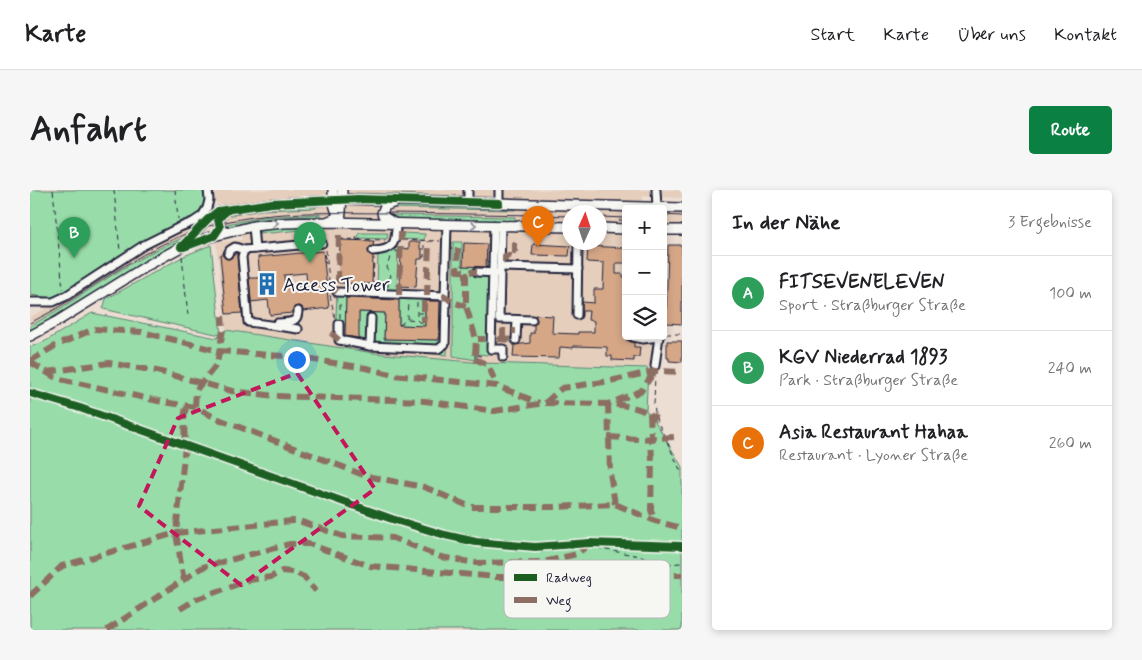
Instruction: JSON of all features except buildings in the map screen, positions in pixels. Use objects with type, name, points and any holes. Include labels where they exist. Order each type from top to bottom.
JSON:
[{"type":"main road","points":[[332,190],[339,196],[405,200],[622,206]]},
{"type":"main road","points":[[339,196],[339,216],[347,223]]},
{"type":"main road","points":[[396,224],[384,217],[383,210],[388,204],[405,200]]},
{"type":"main road","points":[[667,208],[682,208]]},
{"type":"main road","points":[[326,222],[339,216]]},
{"type":"main road","points":[[30,336],[148,265],[228,232],[253,226],[276,223],[326,222],[562,227]]},
{"type":"main road","points":[[607,228],[622,229]]},
{"type":"main road","points":[[667,230],[682,230]]},
{"type":"street","points":[[30,302],[53,302],[64,297],[144,244],[180,226],[193,222],[202,216],[207,208],[209,200],[208,190]]},
{"type":"street","points":[[468,190],[468,202]]},
{"type":"street","points":[[499,190],[499,203]]},
{"type":"street","points":[[652,205],[656,190]]},
{"type":"street","points":[[182,250],[208,219],[218,211],[339,196]]},
{"type":"street","points":[[209,200],[218,211]]},
{"type":"street","points":[[228,232],[221,229],[218,221],[230,209]]},
{"type":"street","points":[[374,249],[380,250],[394,243],[396,240],[396,224]]},
{"type":"street","points":[[339,292],[445,296],[447,224]]},
{"type":"street","points":[[497,225],[499,319],[532,320]]},
{"type":"street","points":[[253,226],[255,249]]},
{"type":"street","points":[[228,254],[235,247],[244,250],[322,243]]},
{"type":"street","points":[[244,250],[242,257],[248,322],[298,329]]},
{"type":"street","points":[[577,315],[578,250]]},
{"type":"street","points":[[477,272],[578,269]]},
{"type":"street","points":[[497,271],[491,349],[503,349],[503,357]]},
{"type":"street","points":[[337,321],[339,340],[370,346],[438,349],[445,344],[446,300]]},
{"type":"street","points":[[267,324],[292,322],[297,318],[298,311]]},
{"type":"street","points":[[370,346],[371,318]]},
{"type":"street","points":[[516,320],[516,340]]},
{"type":"street","points":[[655,366],[659,340]]},
{"type":"path","points":[[53,190],[63,291]]},
{"type":"path","points":[[114,190],[120,254]]},
{"type":"path","points":[[176,190],[178,221]]},
{"type":"path","points":[[617,220],[622,220]]},
{"type":"path","points":[[356,241],[357,230]]},
{"type":"path","points":[[339,239],[344,239]]},
{"type":"path","points":[[373,293],[375,240]]},
{"type":"path","points":[[374,249],[389,240]]},
{"type":"path","points":[[422,257],[424,257],[424,241]]},
{"type":"path","points":[[182,250],[188,316]]},
{"type":"path","points":[[326,250],[329,286],[337,321]]},
{"type":"path","points":[[387,293],[388,281],[391,276],[388,266],[391,259],[391,251],[400,252]]},
{"type":"path","points":[[324,254],[325,258],[327,258]]},
{"type":"path","points":[[324,260],[327,265]]},
{"type":"path","points":[[326,282],[327,286],[329,286]]},
{"type":"path","points":[[337,321],[339,292]]},
{"type":"path","points":[[407,319],[408,296]]},
{"type":"path","points":[[417,296],[417,320]]},
{"type":"path","points":[[417,313],[425,314]]},
{"type":"path","points":[[400,325],[407,319],[417,320],[424,326]]},
{"type":"path","points":[[667,335],[682,334]]},
{"type":"path","points":[[475,359],[476,355],[481,356]]},
{"type":"path","points":[[655,366],[654,406],[656,418],[682,474]]},
{"type":"path","points":[[589,543],[600,549],[640,556],[647,560]]},
{"type":"highlighted area","points":[[297,373],[375,489],[241,585],[139,506],[178,418]]},
{"type":"shaded area","points":[[213,190],[682,190],[682,198],[645,196],[642,197],[642,205],[622,205],[622,340],[652,340],[651,367],[482,363],[374,353],[226,330],[216,242],[242,240],[239,224],[227,228],[220,224],[223,216],[238,213],[237,204],[222,205],[216,203]]},
{"type":"shaded area","points":[[667,210],[682,211],[682,227],[667,226]]},
{"type":"shaded area","points":[[201,223],[191,235],[30,332],[30,317],[57,303],[143,249],[180,230]]},
{"type":"green space","points":[[30,190],[205,190],[205,203],[203,209],[196,217],[178,222],[53,298],[30,295]]},
{"type":"green space","points":[[356,193],[463,196],[463,198],[355,195]]},
{"type":"green space","points":[[316,205],[316,208],[262,210],[222,217],[262,209]]},
{"type":"green space","points":[[449,205],[515,206],[515,210],[387,208],[391,206],[437,207]]},
{"type":"green space","points":[[320,214],[320,217],[262,219],[227,228],[222,225],[263,217]]},
{"type":"green space","points":[[385,215],[515,217],[515,223],[390,219]]},
{"type":"green space","points":[[292,227],[324,228],[259,234],[261,229]]},
{"type":"green space","points":[[359,233],[388,233],[387,239],[358,238]]},
{"type":"green space","points":[[401,233],[425,234],[424,240],[401,239]]},
{"type":"green space","points":[[191,235],[30,332],[30,326],[129,265],[170,243]]},
{"type":"green space","points":[[489,236],[491,236],[488,355],[477,354],[476,360],[453,356],[453,242],[462,242],[462,266],[488,267]]},
{"type":"green space","points":[[211,245],[221,335],[226,330],[374,353],[482,363],[648,368],[646,411],[652,416],[682,467],[682,630],[30,630],[30,347],[44,342],[92,313],[217,338],[220,335],[103,309],[106,299],[184,256]]},
{"type":"green space","points":[[398,248],[397,290],[377,289],[378,253]]},
{"type":"green space","points":[[337,294],[449,300],[447,355],[370,349],[335,342]],"holes":[[[346,297],[399,299],[399,325],[425,326],[425,300],[440,300],[439,340],[384,339],[385,313],[359,312],[358,338],[345,338]]]},
{"type":"tram line","points":[[30,323],[163,244],[208,226],[234,220],[260,216],[313,213],[562,216]]},
{"type":"tram line","points":[[667,215],[682,216]]},
{"type":"tram line","points":[[607,217],[622,218]]},
{"type":"marked path","points":[[338,283],[339,230]]},
{"type":"marked path","points":[[399,295],[401,232]]},
{"type":"marked path","points":[[427,296],[429,241]]},
{"type":"marked path","points":[[514,243],[514,251],[516,251]]},
{"type":"marked path","points":[[458,248],[457,271],[477,272]]},
{"type":"marked path","points":[[505,262],[505,256],[515,256]]},
{"type":"marked path","points":[[466,272],[466,306],[476,339]]},
{"type":"marked path","points":[[357,292],[358,284]]},
{"type":"marked path","points":[[329,286],[337,292]]},
{"type":"marked path","points":[[446,300],[445,296],[452,302],[466,306]]},
{"type":"marked path","points":[[424,301],[424,311]]},
{"type":"marked path","points":[[195,407],[196,390],[217,364],[223,330],[222,316]]},
{"type":"marked path","points":[[423,323],[424,316]]},
{"type":"marked path","points":[[30,361],[55,346],[94,329],[142,332],[219,351],[295,357],[366,368],[394,375],[497,386],[539,403]]},
{"type":"marked path","points":[[503,340],[503,331],[516,331]]},
{"type":"marked path","points":[[331,333],[339,340]]},
{"type":"marked path","points":[[475,355],[476,339],[485,339]]},
{"type":"marked path","points":[[498,339],[516,340]]},
{"type":"marked path","points":[[475,359],[488,365],[497,386]]},
{"type":"marked path","points":[[30,362],[56,378],[158,401],[195,407],[216,418],[366,476],[424,487],[471,507],[555,507],[615,504],[655,521],[682,528]]},
{"type":"marked path","points":[[47,372],[109,363],[157,371],[232,391],[276,396],[425,401],[494,411],[545,403],[562,388],[610,381],[655,371],[682,372]]},
{"type":"marked path","points":[[545,403],[608,404],[641,391],[655,371]]},
{"type":"marked path","points":[[615,504],[610,473],[608,404],[633,407],[645,411],[656,418]]},
{"type":"marked path","points":[[184,581],[176,533],[185,446],[184,419],[186,406]]},
{"type":"marked path","points":[[650,413],[652,461],[651,510],[655,521]]},
{"type":"marked path","points":[[608,437],[638,439],[676,437]]},
{"type":"marked path","points":[[30,596],[62,566],[176,533],[292,521],[299,521],[342,536],[393,538],[441,557],[476,563],[504,563]]},
{"type":"marked path","points":[[107,630],[203,567],[290,544],[309,544],[370,566],[504,577]]},
{"type":"marked path","points":[[552,560],[577,554],[589,544]]},
{"type":"marked path","points":[[180,609],[197,599],[249,580],[271,577],[282,571],[293,572],[304,577],[316,591]]},
{"type":"marked path","points":[[670,575],[682,575]]},
{"type":"cycle path","points":[[181,247],[218,211],[272,203],[358,199],[499,203]]},
{"type":"cycle path","points":[[184,247],[214,236],[220,227],[218,220],[228,210]]},
{"type":"cycle path","points":[[30,393],[80,408],[392,519],[445,535],[476,542],[535,547],[589,543],[682,546]]},
{"type":"place","name":"Asia Restaurant Hahaa","points":[[538,247]]},
{"type":"place","name":"KGV Niederrad 1893","points":[[74,258]]},
{"type":"place","name":"FITSEVENELEVEN","points":[[310,263]]},
{"type":"place","name":"Access Tower","points":[[267,284]]}]
